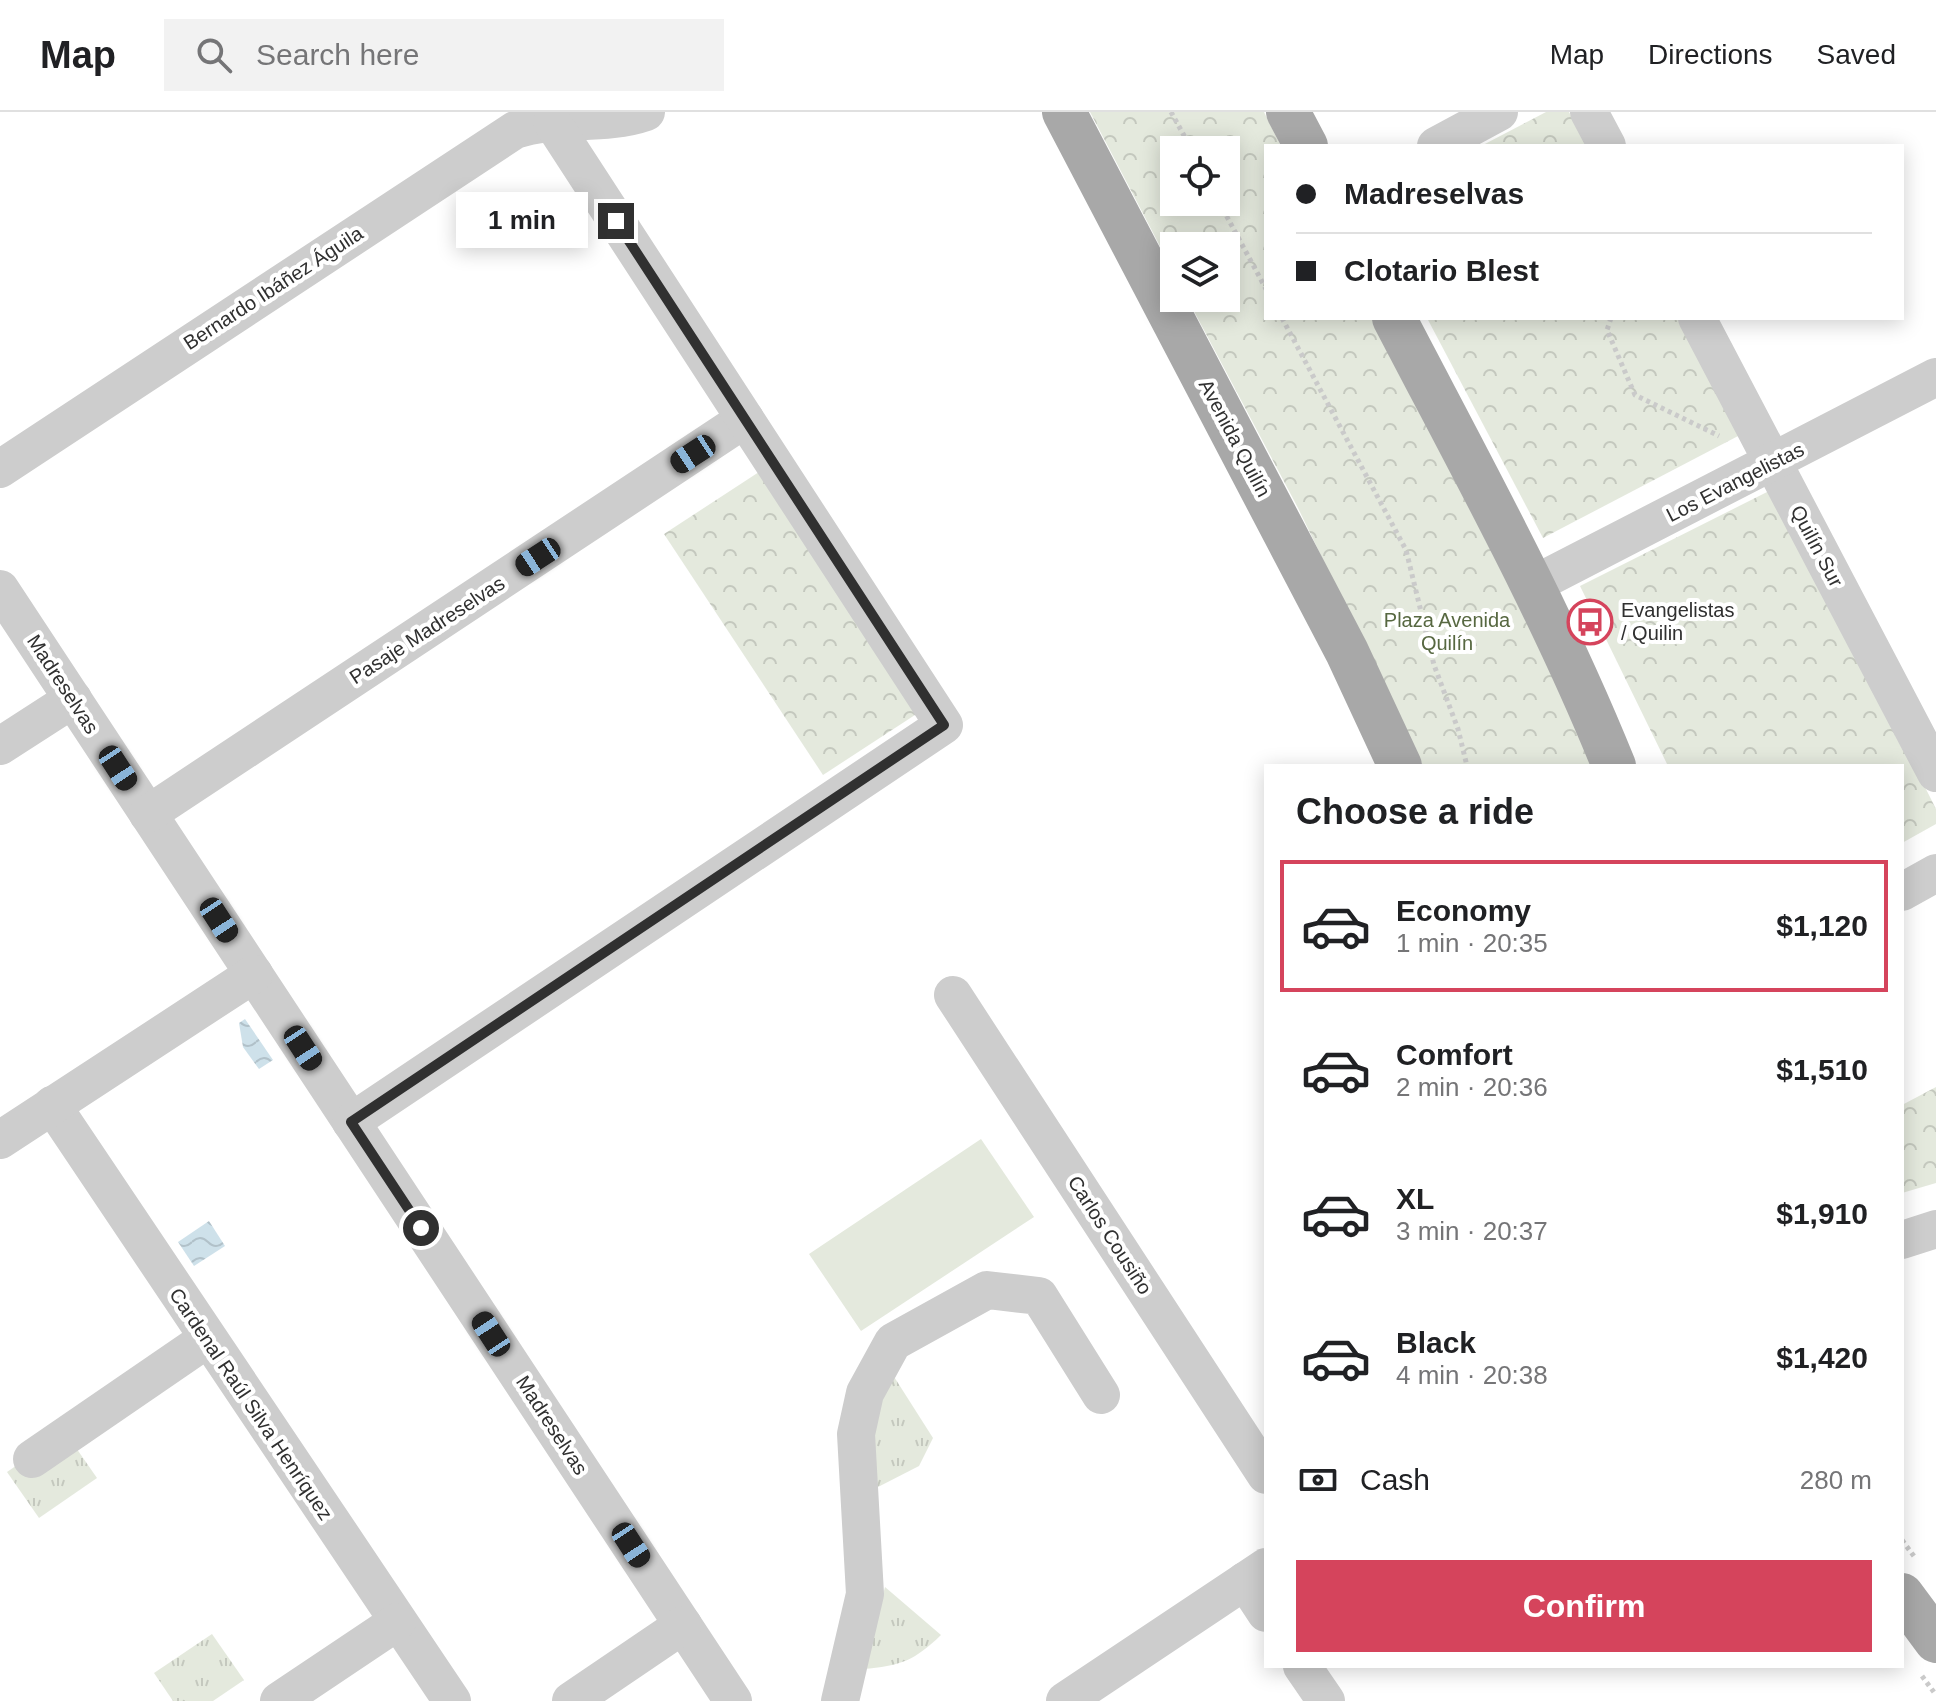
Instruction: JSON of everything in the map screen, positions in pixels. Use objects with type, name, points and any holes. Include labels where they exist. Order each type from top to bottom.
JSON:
[{"type":"main road","name":"Avenida Quilín","points":[[1064,112],[1347,652],[1399,764]]},
{"type":"main road","points":[[1288,112],[1305,144]]},
{"type":"main road","points":[[1395,320],[1533,585],[1592,710],[1613,764]]},
{"type":"main road","points":[[1904,1598],[1936,1641]]},
{"type":"street","name":"Bernardo Ibáñez Águila","points":[[0,469],[502,137],[529,125],[608,120],[646,112]]},
{"type":"street","points":[[1440,144],[1499,112]]},
{"type":"street","points":[[1589,112],[1606,144]]},
{"type":"street","points":[[351,1122],[944,725],[552,122]]},
{"type":"street","name":"Quilín Sur","points":[[1698,320],[1936,773]]},
{"type":"street","name":"Los Evangelistas","points":[[1533,585],[1936,377]]},
{"type":"street","name":"Pasaje Madreselvas","points":[[148,814],[745,419]]},
{"type":"street","name":"Madreselvas","points":[[0,589],[733,1701]]},
{"type":"street","points":[[0,746],[73,699]]},
{"type":"street","points":[[1904,891],[1936,873]]},
{"type":"street","points":[[0,1140],[254,974]]},
{"type":"street","name":"Carlos Cousiño","points":[[953,995],[1264,1472]]},
{"type":"street","name":"Cardenal Raúl Silva Henríquez","points":[[52,1105],[452,1701]]},
{"type":"street","points":[[1904,1239],[1936,1229]]},
{"type":"street","points":[[840,1701],[865,1594],[856,1434],[865,1393],[893,1342],[987,1290],[1039,1296],[1101,1395]]},
{"type":"street","points":[[32,1459],[207,1339]]},
{"type":"street","points":[[1065,1701],[1255,1574],[1264,1606]]},
{"type":"street","points":[[279,1701],[397,1622]]},
{"type":"street","points":[[571,1701],[683,1625]]},
{"type":"street","points":[[1303,1668],[1326,1701]]},
{"type":"path","points":[[1171,112],[1184,136]]},
{"type":"path","points":[[1227,216],[1264,285]]},
{"type":"path","points":[[1283,320],[1406,550],[1434,665],[1458,729],[1467,764]]},
{"type":"path","points":[[1610,320],[1607,330],[1635,395],[1774,462]]},
{"type":"green space","name":"Plaza Avenida Quilín","points":[[1090,112],[1264,112],[1280,144],[1264,144],[1264,320],[1373,320],[1517,593],[1591,764],[1422,764],[1298,508],[1194,312],[1240,312],[1240,232],[1160,232],[1160,246]]},
{"type":"green space","points":[[1546,112],[1569,112],[1586,144],[1485,144]]},
{"type":"green space","points":[[1428,320],[1679,320],[1740,435],[1543,538]]},
{"type":"green space","points":[[759,472],[918,713],[823,775],[664,534]]},
{"type":"green space","points":[[1775,488],[1936,809],[1936,824],[1904,842],[1904,764],[1667,764],[1580,586]]},
{"type":"green space","points":[[1936,1087],[1936,1183],[1904,1192],[1904,1104]]},
{"type":"green space","points":[[981,1139],[1034,1217],[861,1331],[809,1254]]},
{"type":"green space","points":[[891,1372],[933,1438],[919,1466],[878,1487],[868,1465],[877,1389]]},
{"type":"green space","points":[[65,1432],[97,1478],[39,1518],[7,1472]]},
{"type":"green space","points":[[885,1587],[941,1635],[906,1661],[863,1669]]},
{"type":"green space","points":[[212,1634],[244,1680],[213,1701],[173,1701],[154,1673]]},
{"type":"water","points":[[245,1019],[273,1060],[259,1069],[243,1047],[239,1023]]},
{"type":"water","points":[[209,1221],[225,1246],[194,1266],[178,1242]]},
{"type":"place","name":"Evangelistas / Quilin","points":[[1590,622]]},
{"type":"route","points":[[421,1228],[351,1122],[944,725],[616,221]]}]
